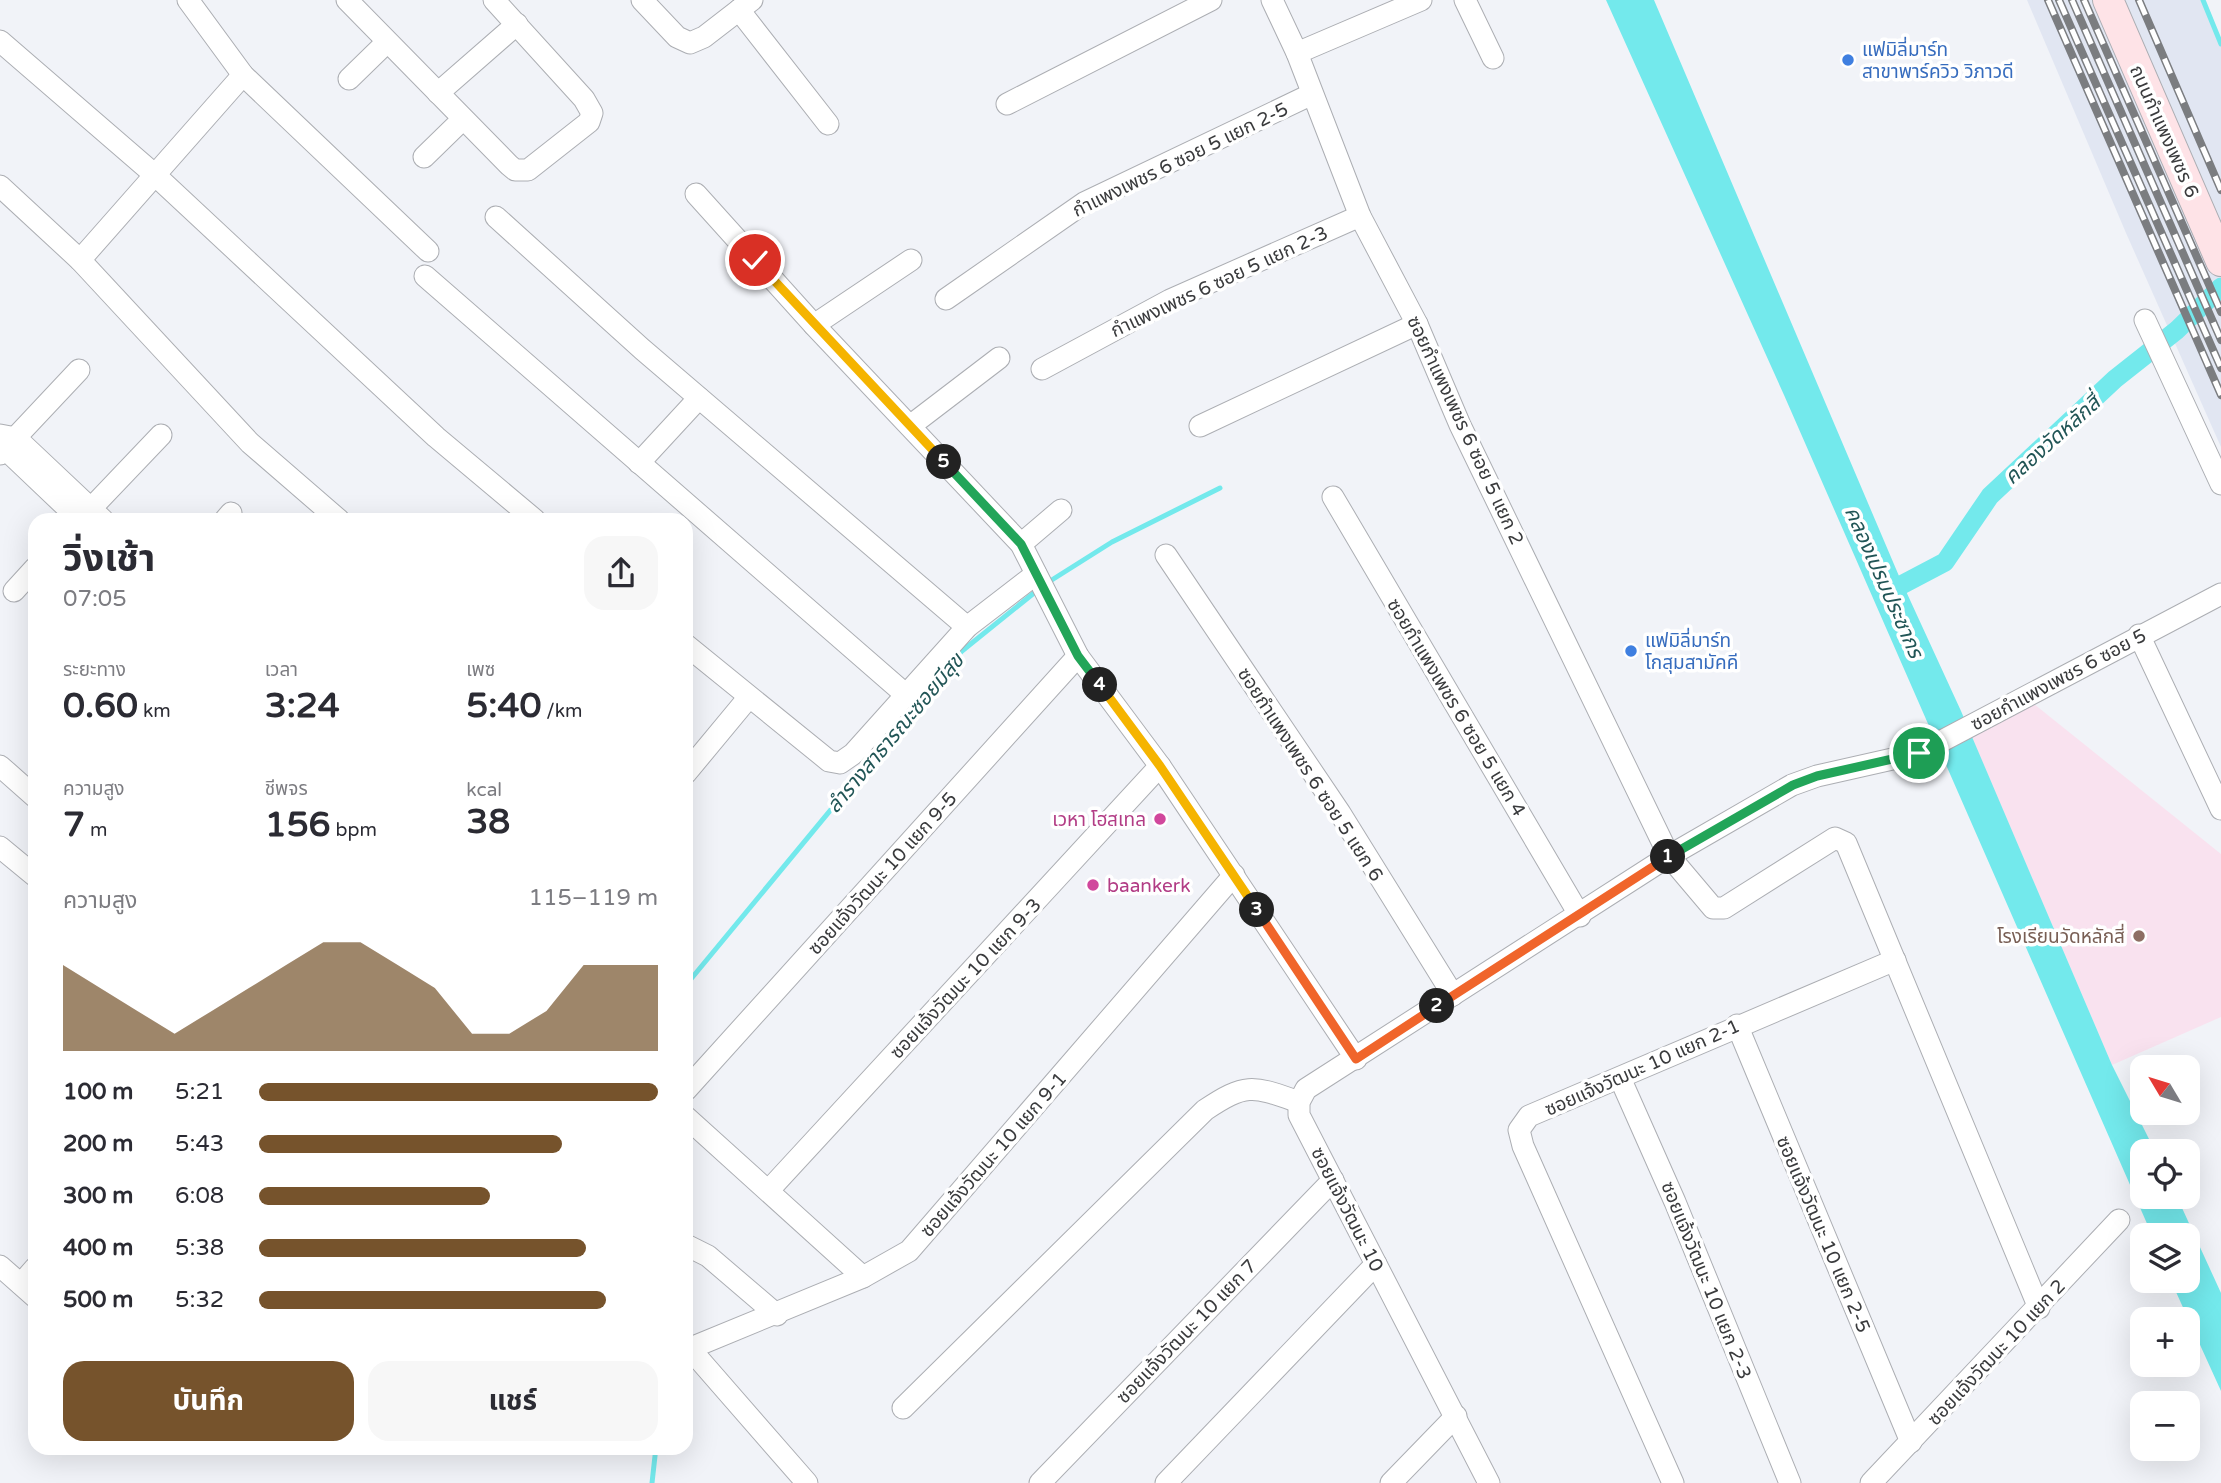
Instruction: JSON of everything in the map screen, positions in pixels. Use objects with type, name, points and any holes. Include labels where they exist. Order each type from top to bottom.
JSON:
[{"type":"main road","name":"ถนนกำแพงเพชร 6","points":[[2108,0],[2218,253]]},
{"type":"street","points":[[188,0],[243,75],[428,251]]},
{"type":"street","points":[[347,0],[509,165],[522,171],[528,170],[589,122],[590,107],[494,0]]},
{"type":"street","points":[[642,0],[677,37],[690,43],[704,37],[745,5],[828,124]]},
{"type":"street","points":[[1007,104],[1211,0]]},
{"type":"street","name":"ซอยกำแพงเพชร 6 ซอย 5 แยก 2","points":[[1272,0],[1297,53],[1360,216],[1417,324],[1460,425],[1669,856],[1713,908],[1724,908],[1835,838],[1846,843],[1895,960]]},
{"type":"street","points":[[1297,53],[1421,0]]},
{"type":"street","points":[[1465,0],[1493,58]]},
{"type":"street","points":[[438,93],[517,24]]},
{"type":"street","points":[[0,41],[155,175],[436,437],[527,513]]},
{"type":"street","points":[[349,79],[387,42]]},
{"type":"street","points":[[80,260],[243,75]]},
{"type":"street","name":"กำแพงเพชร 6 ซอย 5 แยก 2-5","points":[[946,299],[1084,203],[1312,94]]},
{"type":"street","points":[[425,157],[463,119]]},
{"type":"street","points":[[0,186],[80,260],[250,443],[331,513]]},
{"type":"street","points":[[696,194],[814,325],[1021,544],[1078,656],[1160,766],[1356,1059]]},
{"type":"street","name":"กำแพงเพชร 6 ซอย 5 แยก 2-3","points":[[1042,369],[1170,300],[1360,216]]},
{"type":"street","points":[[496,217],[699,398],[967,627]]},
{"type":"street","points":[[814,325],[911,260]]},
{"type":"street","points":[[425,275],[905,694]]},
{"type":"street","points":[[2145,320],[2221,484]]},
{"type":"street","points":[[1200,425],[1417,324]]},
{"type":"street","points":[[910,426],[999,358]]},
{"type":"street","points":[[79,370],[4,444],[84,513]]},
{"type":"street","points":[[639,463],[699,398]]},
{"type":"street","points":[[93,513],[161,435]]},
{"type":"street","name":"ซอยกำแพงเพชร 6 ซอย 5 แยก 4","points":[[1333,497],[1580,916]]},
{"type":"street","points":[[1021,544],[1061,510]]},
{"type":"street","name":"ซอยกำแพงเพชร 6 ซอย 5 แยก 6","points":[[1166,555],[1339,813],[1453,995]]},
{"type":"street","points":[[14,591],[28,576]]},
{"type":"street","points":[[693,651],[834,763],[846,760],[967,627],[1040,582]]},
{"type":"street","name":"ซอยกำแพงเพชร 6 ซอย 5","points":[[1453,995],[1580,916],[1669,856],[1793,785],[1817,776],[1919,753],[2221,594]]},
{"type":"street","points":[[2139,635],[2221,809]]},
{"type":"street","name":"ซอยแจ้งวัฒนะ 10 แยก 9-5","points":[[693,1082],[1078,656]]},
{"type":"street","points":[[693,765],[749,697]]},
{"type":"street","points":[[0,766],[28,784]]},
{"type":"street","name":"ซอยแจ้งวัฒนะ 10 แยก 9-3","points":[[769,1190],[1160,766]]},
{"type":"street","points":[[0,847],[28,870]]},
{"type":"street","name":"ซอยแจ้งวัฒนะ 10 แยก 9-1","points":[[693,1348],[863,1277],[909,1251],[1234,876]]},
{"type":"street","points":[[1895,960],[2039,1308]]},
{"type":"street","name":"ซอยแจ้งวัฒนะ 10 แยก 2-1","points":[[1673,1483],[1519,1130],[1529,1116],[1895,960]]},
{"type":"street","points":[[903,1408],[1205,1110],[1243,1088],[1263,1090],[1299,1102],[1306,1089],[1453,995]]},
{"type":"street","name":"ซอยแจ้งวัฒนะ 10 แยก 2-5","points":[[1737,1026],[1911,1442]]},
{"type":"street","name":"ซอยแจ้งวัฒนะ 10 แยก 2-3","points":[[1620,1078],[1675,1202],[1790,1483]]},
{"type":"street","name":"ซอยแจ้งวัฒนะ 10","points":[[1299,1102],[1299,1115],[1489,1483]]},
{"type":"street","points":[[693,1122],[863,1277]]},
{"type":"street","name":"ซอยแจ้งวัฒนะ 10 แยก 7","points":[[1040,1483],[1333,1180]]},
{"type":"street","name":"ซอยแจ้งวัฒนะ 10 แยก 2","points":[[1871,1483],[2039,1308],[2119,1220]]},
{"type":"street","points":[[693,1248],[708,1256],[777,1315]]},
{"type":"street","points":[[1166,1483],[1376,1264]]},
{"type":"street","points":[[0,1266],[28,1282]]},
{"type":"street","points":[[693,1355],[807,1483]]},
{"type":"street","points":[[1391,1483],[1456,1416]]},
{"type":"shaded area","points":[[2027,0],[2205,0],[2221,39],[2221,447],[2126,233]]},
{"type":"shaded area","name":"โรงเรียนวัดหลักสี่","points":[[2034,704],[2221,854],[2221,1017],[2112,1065],[1970,733]]},
{"type":"water","name":"คลองเปรมประชากร","points":[[1606,0],[1654,0],[1899,576],[1961,711],[2112,1065],[2130,1101],[2130,1125],[2142,1125],[2149,1139],[2130,1139],[2130,1185],[1784,395]]},
{"type":"water","points":[[2141,1209],[2182,1209],[2189,1223],[2147,1223]]},
{"type":"water","points":[[2200,1247],[2221,1293],[2221,1391],[2200,1345],[2200,1307],[2183,1307],[2176,1293],[2200,1293]]},
{"type":"waterway","points":[[2203,0],[2221,44]]},
{"type":"waterway","name":"คลองวัดหลักสี่","points":[[1888,592],[1945,562],[1990,496],[2115,379],[2177,330],[2221,287]]},
{"type":"waterway","name":"ลำรางสาธารณะซอยมีสุข","points":[[1047,583],[1112,542],[1220,488]]},
{"type":"waterway","name":"ลำรางสาธารณะซอยมีสุข","points":[[693,977],[962,651],[1039,589]]},
{"type":"waterway","name":"ลำรางสาธารณะซอยมีสุข","points":[[652,1483],[655,1455]]},
{"type":"railway","points":[[2048,0],[2221,395]]},
{"type":"railway","points":[[2059,0],[2221,368]]},
{"type":"railway","points":[[2072,0],[2221,340]]},
{"type":"railway","points":[[2084,0],[2221,312]]},
{"type":"railway","points":[[2139,0],[2221,190]]},
{"type":"place","name":"แฟมิลี่มาร์ท สาขาพาร์ควิว วิภาวดี","points":[[1848,60]]},
{"type":"place","name":"แฟมิลี่มาร์ท โกสุมสามัคคี","points":[[1631,651]]},
{"type":"place","name":"เวหา โฮสเทล","points":[[1160,819]]},
{"type":"place","name":"baankerk","points":[[1093,885]]},
{"type":"place","name":"โรงเรียนวัดหลักสี่","points":[[2139,936]]},
{"type":"route","points":[[755,260],[1021,544],[1078,656],[1160,766],[1356,1059],[1669,856],[1793,785],[1817,776],[1919,753]]}]
